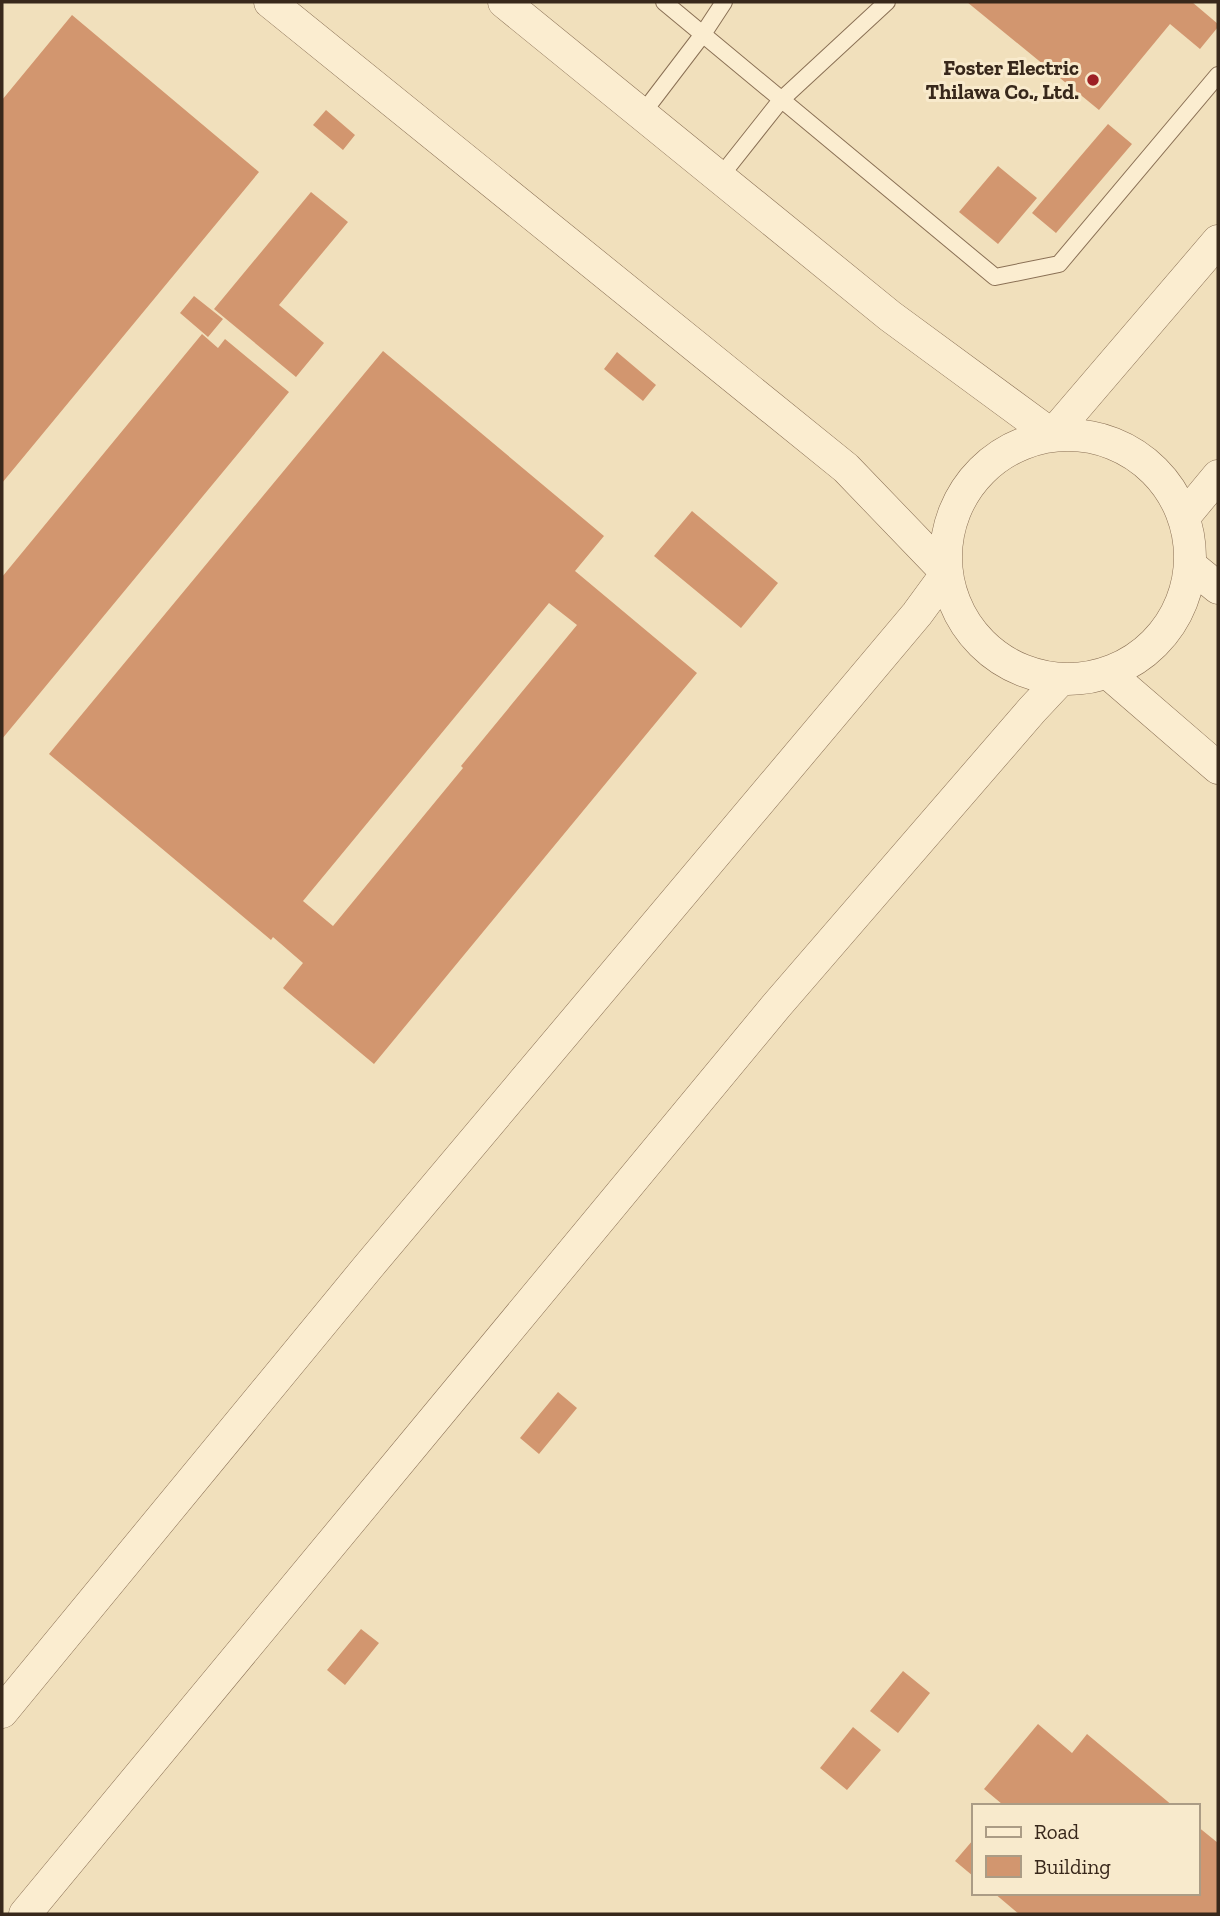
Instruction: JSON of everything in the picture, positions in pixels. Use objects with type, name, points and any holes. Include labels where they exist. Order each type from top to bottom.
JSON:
[{"type":"street","points":[[270,2],[846,467],[947,573]]},
{"type":"street","points":[[504,2],[890,316],[1052,435]]},
{"type":"street","points":[[1052,435],[1218,241]]},
{"type":"street","points":[[1076,434],[1100,438],[1143,459],[1174,495],[1184,517],[1190,541],[1191,565],[1186,588],[1178,611],[1166,631],[1149,649],[1130,663],[1108,673],[1085,678],[1061,679],[1038,675],[1015,667],[995,654],[977,638],[963,618],[953,597],[947,573],[946,549],[950,525],[971,482],[988,464],[1007,451],[1052,435],[1076,434]]},
{"type":"street","points":[[1184,517],[1218,476]]},
{"type":"street","points":[[1191,565],[1218,587]]},
{"type":"street","points":[[2,1712],[368,1267],[917,614],[947,573]]},
{"type":"street","points":[[1108,673],[1218,768]]},
{"type":"street","points":[[25,1914],[777,1004],[1061,679]]},
{"type":"lane","points":[[664,2],[995,277],[1059,264],[1218,75]]},
{"type":"lane","points":[[642,114],[724,2]]},
{"type":"lane","points":[[720,177],[781,100],[887,2]]},
{"type":"building","name":"Foster Electric Thilawa Co., Ltd.","points":[[967,2],[1192,2],[1218,24],[1218,27],[1200,49],[1170,24],[1099,110]]},
{"type":"building","points":[[72,15],[259,172],[2,483],[2,100]]},
{"type":"building","points":[[326,110],[355,135],[343,150],[313,125]]},
{"type":"building","points":[[1108,124],[1132,144],[1056,233],[1032,213]]},
{"type":"building","points":[[998,166],[1037,198],[998,244],[959,212]]},
{"type":"building","points":[[311,192],[348,222],[279,305],[324,343],[296,377],[214,309]]},
{"type":"building","points":[[194,296],[223,319],[208,337],[180,313]]},
{"type":"building","points":[[202,334],[218,348],[225,339],[289,392],[2,739],[2,577]]},
{"type":"building","points":[[383,351],[604,536],[575,571],[697,673],[374,1064],[283,988],[303,963],[273,937],[271,940],[49,754]],"holes":[[[549,603],[577,625],[333,926],[303,901]]]},
{"type":"building","points":[[617,352],[656,385],[643,401],[604,369]]},
{"type":"building","points":[[692,511],[778,583],[741,628],[654,556]]},
{"type":"building","points":[[558,1392],[577,1408],[539,1454],[520,1438]]},
{"type":"building","points":[[361,1629],[379,1643],[345,1685],[327,1670]]},
{"type":"building","points":[[903,1671],[930,1693],[898,1733],[870,1711]]},
{"type":"building","points":[[1038,1724],[1072,1753],[1087,1734],[1171,1804],[1002,1804],[984,1789]]},
{"type":"building","points":[[853,1727],[881,1750],[847,1790],[820,1768]]},
{"type":"building","points":[[1199,1828],[1218,1843],[1218,1914],[1019,1914],[996,1895],[1199,1895]]},
{"type":"building","points":[[972,1841],[972,1875],[955,1861]]},
{"type":"place","name":"Foster Electric Thilawa Co., Ltd.","points":[[1093,80]]}]
